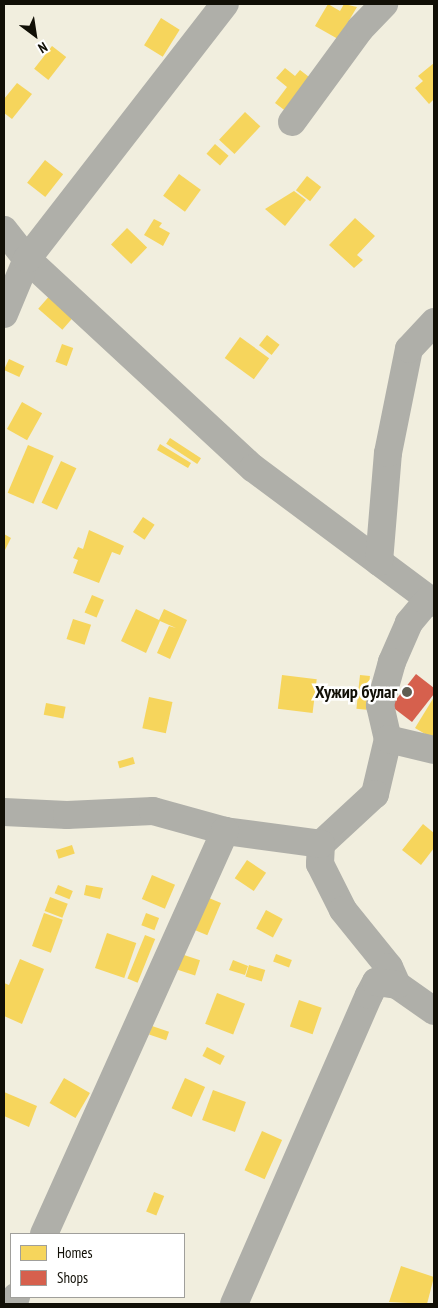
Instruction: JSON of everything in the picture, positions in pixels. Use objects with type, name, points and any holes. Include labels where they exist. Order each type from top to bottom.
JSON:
[{"type":"street","points":[[4,314],[27,259],[225,4]]},
{"type":"street","points":[[292,122],[360,29],[384,4]]},
{"type":"street","points":[[4,230],[27,259],[254,468],[431,601],[409,623],[392,662],[380,705],[388,739],[375,794],[321,844],[320,864],[343,910],[389,967],[397,984],[434,1011]]},
{"type":"street","points":[[379,562],[388,453],[409,349],[434,322]]},
{"type":"street","points":[[388,739],[434,750]]},
{"type":"street","points":[[4,812],[67,815],[153,811],[225,831],[321,844]]},
{"type":"street","points":[[44,1233],[225,831]]},
{"type":"street","points":[[234,1304],[369,995],[376,982],[397,984]]},
{"type":"building: Homes","points":[[328,4],[340,11],[344,4],[357,7],[338,39],[315,26]]},
{"type":"building: Homes","points":[[161,18],[180,30],[163,57],[144,45]]},
{"type":"building: Homes","points":[[52,46],[66,57],[48,80],[34,69]]},
{"type":"building: Homes","points":[[434,63],[434,99],[429,104],[415,88],[423,81],[418,76]]},
{"type":"building: Homes","points":[[285,68],[295,76],[300,70],[313,80],[287,112],[275,103],[287,87],[276,78]]},
{"type":"building: Homes","points":[[17,83],[32,94],[12,119],[4,113],[4,99]]},
{"type":"building: Homes","points":[[245,112],[260,126],[234,154],[219,140]]},
{"type":"building: Homes","points":[[215,144],[229,156],[220,166],[206,154]]},
{"type":"building: Homes","points":[[45,160],[63,174],[45,197],[27,183]]},
{"type":"building: Homes","points":[[179,174],[201,190],[185,212],[163,196]]},
{"type":"building: Homes","points":[[307,176],[321,187],[310,201],[296,190]]},
{"type":"building: Homes","points":[[294,191],[306,200],[285,226],[265,209]]},
{"type":"building: Homes","points":[[355,218],[375,236],[357,255],[363,260],[354,268],[329,245]]},
{"type":"building: Homes","points":[[154,219],[162,223],[159,227],[170,233],[163,246],[144,235]]},
{"type":"building: Homes","points":[[127,228],[147,247],[131,264],[111,245]]},
{"type":"building: Homes","points":[[52,293],[76,314],[62,330],[38,309]]},
{"type":"building: Homes","points":[[267,335],[280,345],[272,355],[259,345]]},
{"type":"building: Homes","points":[[240,337],[269,358],[254,379],[225,358]]},
{"type":"building: Homes","points":[[62,344],[73,348],[67,366],[56,362]]},
{"type":"building: Homes","points":[[9,359],[24,366],[19,377],[4,370]]},
{"type":"building: Homes","points":[[22,402],[42,413],[27,440],[7,429]]},
{"type":"building: Homes","points":[[170,438],[201,458],[197,464],[166,444]]},
{"type":"building: Homes","points":[[160,444],[191,463],[188,468],[157,450]]},
{"type":"building: Homes","points":[[28,445],[54,456],[33,504],[8,493]]},
{"type":"building: Homes","points":[[61,461],[76,468],[57,510],[42,503]]},
{"type":"building: Homes","points":[[143,517],[155,525],[145,540],[133,532]]},
{"type":"building: Homes","points":[[89,530],[124,546],[120,555],[112,552],[99,583],[73,573],[78,560],[73,558],[78,547],[83,549]]},
{"type":"building: Homes","points":[[4,534],[11,538],[4,552]]},
{"type":"building: Homes","points":[[92,595],[104,600],[97,618],[85,612]]},
{"type":"building: Homes","points":[[136,609],[159,620],[164,609],[187,620],[170,659],[157,653],[169,626],[176,628],[160,621],[146,653],[121,641]]},
{"type":"building: Homes","points":[[73,619],[91,625],[85,645],[67,639]]},
{"type":"building: Homes","points":[[282,675],[317,679],[313,713],[278,709]]},
{"type":"building: Homes","points":[[360,675],[370,676],[366,710],[356,709]]},
{"type":"building: Homes","points":[[149,697],[172,702],[166,733],[142,728]]},
{"type":"building: Homes","points":[[434,697],[434,735],[432,738],[415,728]]},
{"type":"building: Homes","points":[[46,703],[66,707],[63,719],[44,715]]},
{"type":"building: Homes","points":[[133,757],[135,764],[120,768],[118,761]]},
{"type":"building: Homes","points":[[423,824],[434,833],[434,848],[421,865],[402,850]]},
{"type":"building: Homes","points":[[72,845],[75,854],[59,859],[56,850]]},
{"type":"building: Homes","points":[[247,860],[266,873],[254,891],[235,878]]},
{"type":"building: Homes","points":[[152,875],[175,885],[165,909],[142,899]]},
{"type":"building: Homes","points":[[58,885],[73,891],[69,899],[55,893]]},
{"type":"building: Homes","points":[[86,885],[103,888],[100,899],[84,895]]},
{"type":"building: Homes","points":[[50,897],[68,904],[62,918],[45,911]]},
{"type":"building: Homes","points":[[209,898],[221,903],[207,935],[195,930]]},
{"type":"building: Homes","points":[[266,910],[283,919],[273,937],[256,929]]},
{"type":"building: Homes","points":[[44,913],[63,920],[51,953],[32,946]]},
{"type":"building: Homes","points":[[146,913],[159,918],[154,930],[141,925]]},
{"type":"building: Homes","points":[[107,933],[136,943],[124,978],[95,968]]},
{"type":"building: Homes","points":[[145,935],[155,939],[138,983],[127,979]]},
{"type":"building: Homes","points":[[181,954],[200,960],[195,975],[176,969]]},
{"type":"building: Homes","points":[[276,954],[292,960],[289,968],[273,961]]},
{"type":"building: Homes","points":[[20,959],[44,969],[22,1024],[4,1016],[4,983],[9,985]]},
{"type":"building: Homes","points":[[233,960],[248,966],[245,975],[229,970]]},
{"type":"building: Homes","points":[[249,965],[265,970],[262,981],[245,976]]},
{"type":"building: Homes","points":[[217,993],[245,1004],[233,1035],[205,1024]]},
{"type":"building: Homes","points":[[299,1000],[322,1008],[313,1034],[290,1026]]},
{"type":"building: Homes","points":[[152,1026],[169,1032],[166,1040],[149,1035]]},
{"type":"building: Homes","points":[[207,1047],[225,1056],[220,1065],[202,1056]]},
{"type":"building: Homes","points":[[64,1078],[90,1093],[75,1118],[49,1103]]},
{"type":"building: Homes","points":[[185,1078],[205,1087],[192,1117],[172,1108]]},
{"type":"building: Homes","points":[[213,1090],[246,1102],[235,1132],[202,1120]]},
{"type":"building: Homes","points":[[4,1092],[37,1106],[29,1127],[4,1116]]},
{"type":"building: Homes","points":[[262,1131],[282,1140],[265,1179],[245,1170]]},
{"type":"building: Homes","points":[[154,1192],[164,1196],[156,1216],[146,1211]]},
{"type":"building: Homes","points":[[401,1266],[434,1277],[427,1304],[389,1302]]},
{"type":"building: Shops","points":[[416,674],[434,688],[434,694],[412,722],[391,706]]},
{"type":"place","name":"Хужир булаг","points":[[407,692]]}]
